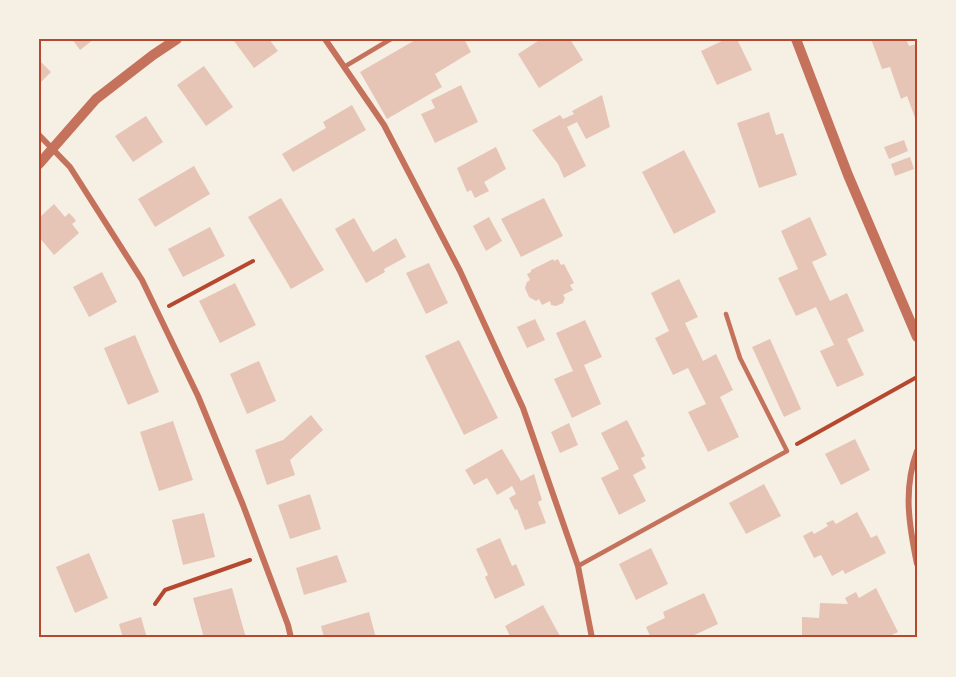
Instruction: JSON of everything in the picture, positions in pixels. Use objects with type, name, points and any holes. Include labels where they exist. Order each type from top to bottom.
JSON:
[{"type":"street","points":[[39,164],[96,99],[177,39]]},
{"type":"street","points":[[325,39],[384,125],[460,271],[523,408],[578,566],[592,638]]},
{"type":"street","points":[[796,39],[848,175],[917,337]]},
{"type":"street","points":[[39,135],[70,167],[142,280],[198,396],[243,505],[291,638]]},
{"type":"street","points":[[917,451],[911,467],[907,494],[910,530],[917,564]]},
{"type":"lane","points":[[344,67],[391,39]]},
{"type":"lane","points":[[578,566],[787,451],[740,358],[726,314]]},
{"type":"path","points":[[158,312],[253,261]]},
{"type":"path","points":[[802,441],[917,377]]},
{"type":"path","points":[[155,604],[165,590],[262,556]]},
{"type":"building","points":[[72,39],[94,39],[80,50]]},
{"type":"building","points":[[237,39],[269,39],[278,51],[254,68],[234,41]]},
{"type":"building","points":[[417,39],[464,39],[471,52],[435,74],[442,87],[387,119],[360,72]]},
{"type":"building","points":[[541,39],[570,39],[583,60],[539,88],[518,54]]},
{"type":"building","points":[[726,39],[737,39],[752,70],[717,85],[701,51]]},
{"type":"building","points":[[871,39],[906,39],[909,46],[916,44],[917,123],[907,96],[901,99],[890,67],[882,69]]},
{"type":"building","points":[[39,60],[51,72],[39,84]]},
{"type":"building","points":[[204,66],[233,107],[206,126],[177,85]]},
{"type":"building","points":[[461,85],[478,122],[435,143],[421,114],[435,108],[431,100]]},
{"type":"building","points":[[602,95],[610,127],[586,139],[577,122],[567,127],[586,166],[564,178],[558,164],[532,130],[560,115],[563,119],[574,114],[572,111]]},
{"type":"building","points":[[352,105],[366,130],[293,172],[282,154],[326,128],[323,122]]},
{"type":"building","points":[[769,112],[776,135],[783,133],[797,175],[759,188],[737,123]]},
{"type":"building","points":[[146,116],[163,142],[133,162],[115,136]]},
{"type":"building","points":[[904,140],[908,151],[889,159],[884,147]]},
{"type":"building","points":[[496,147],[506,169],[484,182],[489,191],[475,198],[471,190],[467,192],[457,168]]},
{"type":"building","points":[[684,150],[716,212],[674,234],[642,172]]},
{"type":"building","points":[[910,157],[914,169],[895,176],[891,164]]},
{"type":"building","points":[[194,166],[210,194],[155,227],[138,199]]},
{"type":"building","points":[[281,198],[324,270],[291,289],[248,217]]},
{"type":"building","points":[[544,198],[563,236],[521,257],[501,219]]},
{"type":"building","points":[[54,204],[65,217],[69,213],[73,217],[76,221],[72,224],[79,233],[54,255],[39,237],[39,218]]},
{"type":"building","points":[[489,217],[502,241],[486,251],[473,226]]},
{"type":"building","points":[[810,217],[827,255],[812,262],[830,301],[847,293],[864,331],[847,339],[864,375],[837,387],[820,351],[834,345],[816,307],[796,316],[778,278],[798,269],[781,231]]},
{"type":"building","points":[[354,218],[373,252],[396,238],[406,257],[384,269],[385,272],[366,283],[335,229]]},
{"type":"building","points":[[210,227],[225,256],[183,277],[168,249]]},
{"type":"building","points":[[553,259],[554,261],[558,259],[561,265],[564,264],[574,283],[570,285],[573,290],[563,295],[565,298],[563,303],[556,306],[551,305],[550,301],[542,305],[539,299],[536,301],[529,297],[525,288],[530,280],[527,274]]},
{"type":"building","points":[[429,263],[448,303],[426,314],[406,273]]},
{"type":"building","points":[[102,272],[117,302],[89,317],[73,287]]},
{"type":"building","points":[[679,279],[698,317],[685,323],[703,361],[716,354],[733,390],[720,397],[739,437],[708,452],[688,412],[706,404],[688,368],[673,375],[655,338],[669,331],[651,293]]},
{"type":"building","points":[[235,283],[256,325],[220,343],[199,301]]},
{"type":"building","points":[[535,319],[545,340],[527,348],[517,327]]},
{"type":"building","points":[[585,320],[602,357],[584,365],[601,404],[572,418],[554,379],[573,371],[556,333]]},
{"type":"building","points":[[135,335],[159,392],[128,405],[104,348]]},
{"type":"building","points":[[770,339],[801,409],[784,417],[752,347]]},
{"type":"building","points":[[459,340],[498,418],[464,435],[425,356]]},
{"type":"building","points":[[259,361],[276,401],[247,414],[230,374]]},
{"type":"building","points":[[311,415],[323,430],[290,460],[295,475],[267,485],[255,450],[283,440]]},
{"type":"building","points":[[627,420],[645,456],[641,458],[646,468],[633,475],[646,501],[619,515],[601,478],[619,469],[601,433]]},
{"type":"building","points":[[173,421],[193,480],[159,491],[140,432]]},
{"type":"building","points":[[569,423],[578,445],[560,453],[551,432]]},
{"type":"building","points":[[855,439],[870,470],[841,485],[825,454]]},
{"type":"building","points":[[502,449],[521,481],[534,474],[542,500],[538,502],[546,523],[525,530],[517,509],[515,510],[509,498],[516,494],[512,486],[497,495],[487,478],[474,485],[465,470]]},
{"type":"building","points":[[764,484],[781,516],[746,534],[729,503]]},
{"type":"building","points":[[310,494],[321,529],[290,539],[278,505]]},
{"type":"building","points":[[857,512],[871,538],[877,535],[886,553],[845,574],[843,570],[832,576],[821,555],[814,558],[803,536],[812,531],[814,534],[828,526],[826,523],[833,520],[836,524]]},
{"type":"building","points":[[204,513],[215,557],[183,565],[172,520]]},
{"type":"building","points":[[500,538],[512,566],[516,564],[525,585],[495,599],[485,577],[488,575],[476,549]]},
{"type":"building","points":[[651,548],[668,584],[636,600],[619,564]]},
{"type":"building","points":[[89,553],[108,598],[75,613],[56,567]]},
{"type":"building","points":[[337,555],[347,582],[304,595],[296,568]]},
{"type":"building","points":[[232,588],[246,638],[204,638],[193,598]]},
{"type":"building","points":[[876,588],[898,632],[886,638],[802,638],[802,617],[819,618],[820,603],[848,604],[845,598],[856,592],[859,598]]},
{"type":"building","points":[[704,593],[718,624],[688,638],[651,638],[646,627],[665,618],[663,612]]},
{"type":"building","points":[[543,605],[561,638],[511,638],[505,626]]},
{"type":"building","points":[[369,612],[376,638],[324,638],[321,626]]},
{"type":"building","points":[[141,617],[147,638],[123,638],[119,624]]}]
